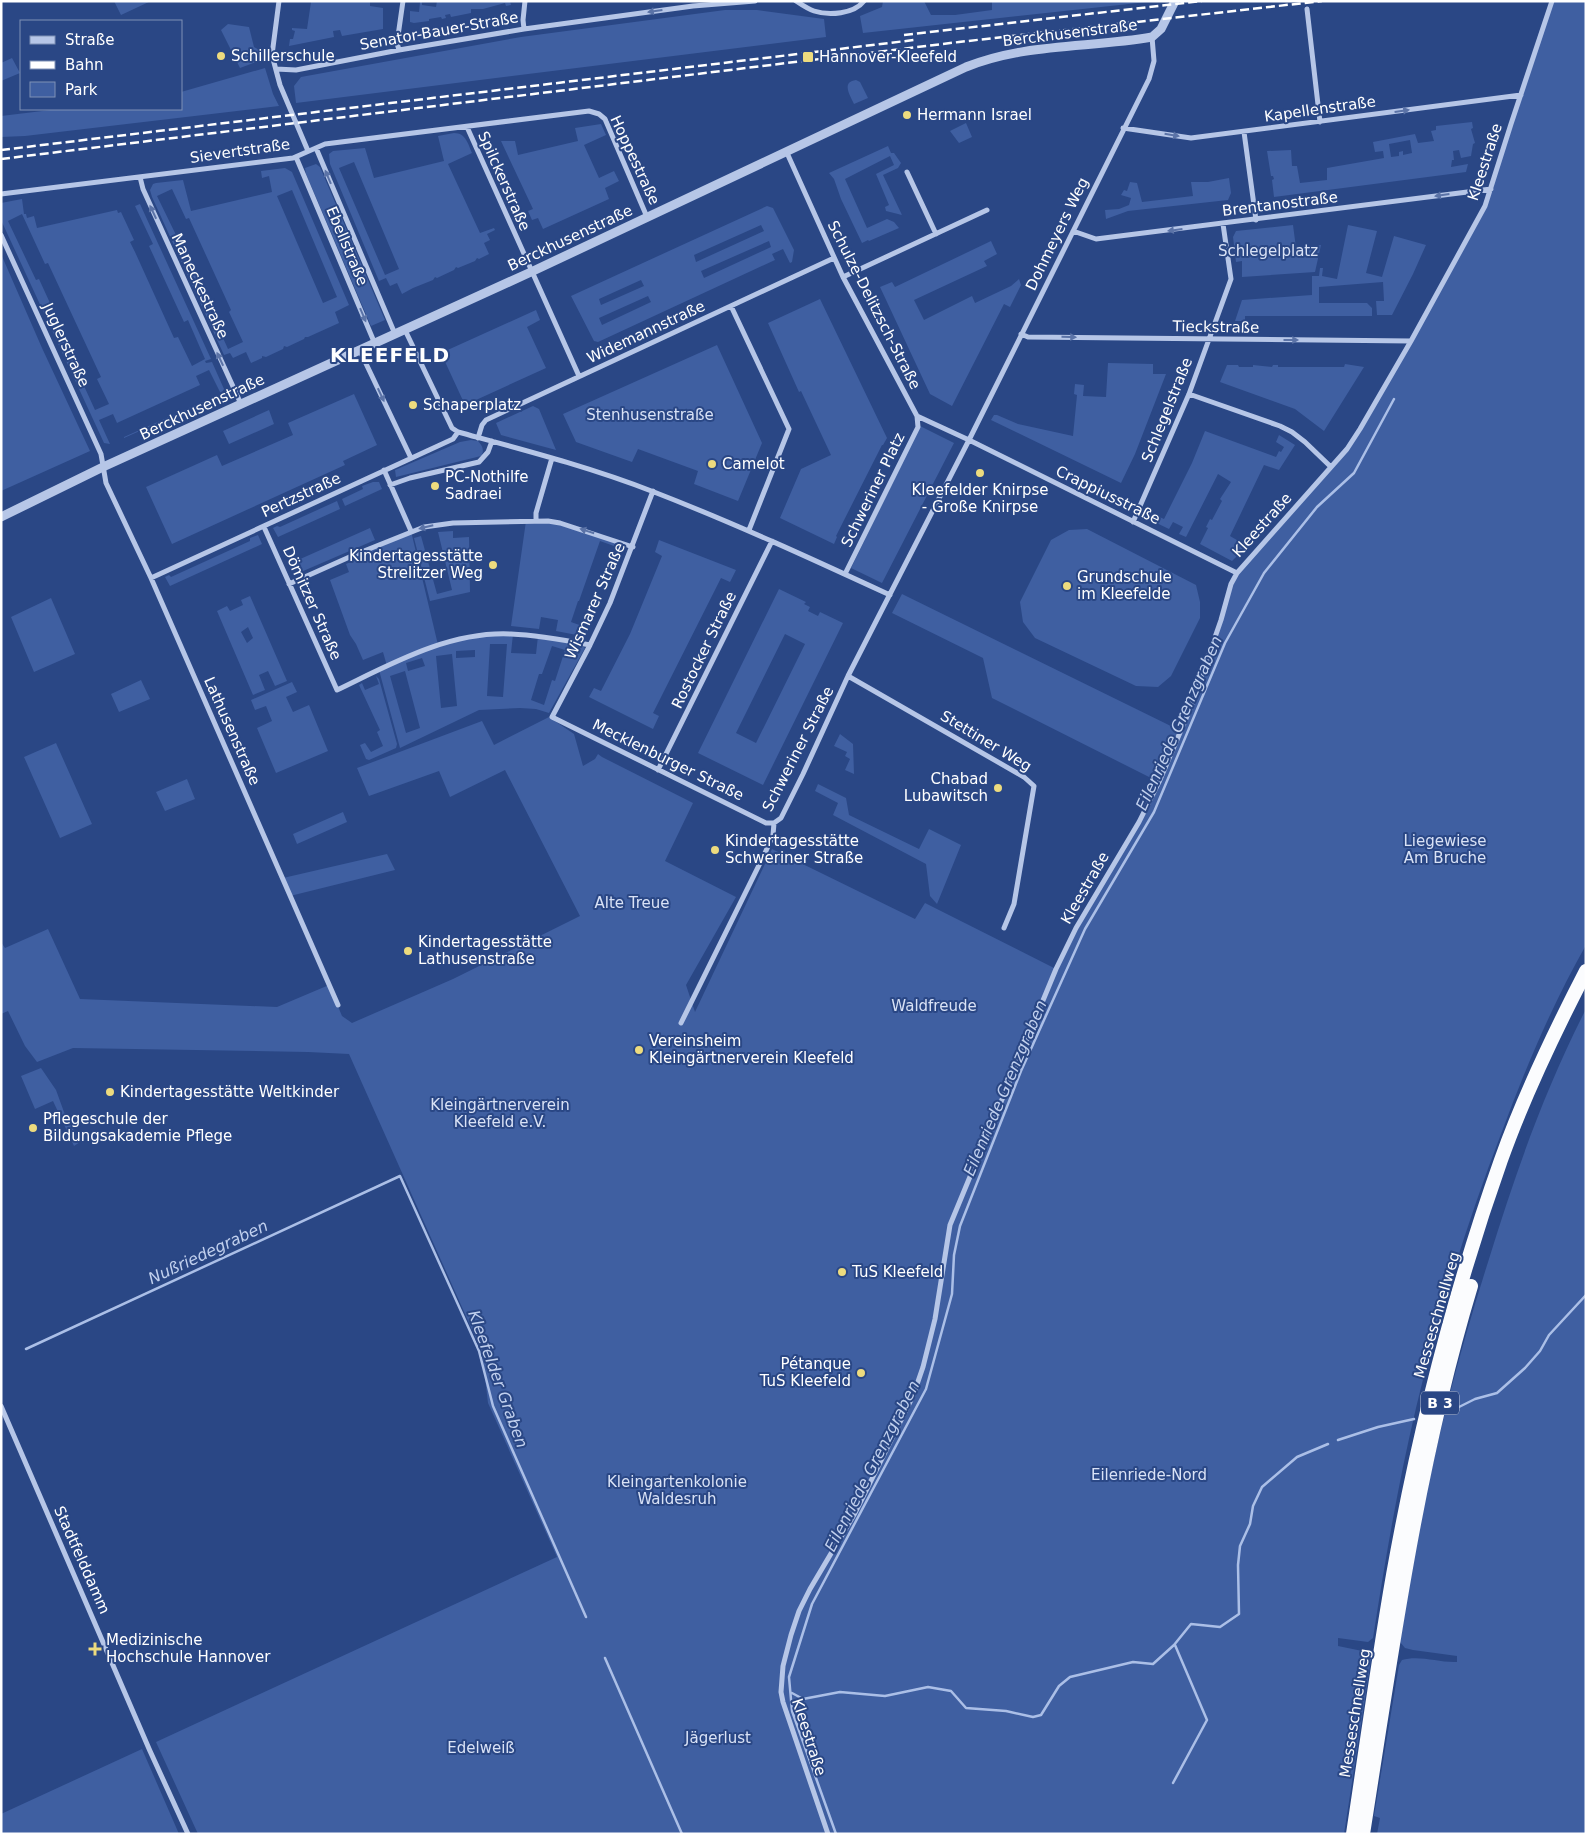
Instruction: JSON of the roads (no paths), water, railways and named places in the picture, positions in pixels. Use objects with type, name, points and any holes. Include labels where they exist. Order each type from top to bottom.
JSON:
[{"type":"highway","name":"Messeschnellweg","points":[[1353,1834],[1393,1575],[1438,1368],[1459,1292],[1501,1160],[1550,1043],[1586,971]]},
{"type":"highway","name":"Messeschnellweg","points":[[1363,1834],[1403,1576],[1448,1370],[1474,1276],[1510,1161],[1558,1047],[1586,992]]},
{"type":"street","points":[[279,1],[272,55],[286,100],[308,152]]},
{"type":"street","points":[[399,50],[397,43],[403,1]]},
{"type":"street","points":[[524,29],[523,20],[526,1]]},
{"type":"street","name":"Senator-Bauer-Straße","points":[[276,69],[296,70],[524,29],[692,6],[756,1]]},
{"type":"street","points":[[796,1],[816,12],[852,11],[864,1]]},
{"type":"street","name":"Berckhusenstraße","points":[[1,517],[103,467],[531,272],[966,67],[989,58],[1013,53],[1152,37],[1161,29],[1174,1]]},
{"type":"street","name":"Kleestraße","points":[[828,1834],[788,1719],[781,1692],[783,1666],[790,1635],[810,1589],[855,1512],[913,1396],[923,1367],[934,1319],[950,1225],[1056,969],[1076,928],[1139,822],[1159,782],[1193,700],[1237,573],[1347,449],[1411,341],[1485,206],[1552,1]]},
{"type":"street","points":[[1307,9],[1320,122]]},
{"type":"street","name":"Dohmeyers Weg","points":[[969,440],[1149,79],[1154,60],[1152,37]]},
{"type":"street","name":"Kapellenstraße","points":[[1123,128],[1191,138],[1521,95]]},
{"type":"street","name":"Sievertstraße","points":[[1,194],[296,157],[324,144],[589,111],[599,114]]},
{"type":"street","name":"Hoppestraße","points":[[599,114],[605,119],[647,217]]},
{"type":"street","name":"Spilckerstraße","points":[[467,127],[579,376]]},
{"type":"street","points":[[1244,132],[1256,220]]},
{"type":"street","name":"Ebellstraße","points":[[316,148],[395,334]]},
{"type":"street","name":"Schulze-Delitzsch-Straße","points":[[787,152],[834,258],[917,416]]},
{"type":"street","name":"Ebellstraße","points":[[296,157],[375,344]]},
{"type":"street","points":[[907,172],[936,234]]},
{"type":"street","name":"Maneckestraße","points":[[140,177],[142,189],[241,404]]},
{"type":"street","name":"Brentanostraße","points":[[1073,231],[1096,239],[1491,189]]},
{"type":"street","points":[[844,277],[987,210]]},
{"type":"street","name":"Schlegelstraße","points":[[1133,522],[1189,394],[1231,279],[1223,224]]},
{"type":"street","name":"Juglerstraße","points":[[1,235],[102,454],[103,467]]},
{"type":"street","name":"Widemannstraße","points":[[478,438],[482,425],[486,420],[834,258]]},
{"type":"street","points":[[731,306],[789,429],[749,530]]},
{"type":"street","points":[[405,330],[452,428],[458,432],[552,458],[653,491],[749,530],[890,595],[969,440],[917,416]]},
{"type":"street","name":"Tieckstraße","points":[[1021,334],[1028,337],[1411,341]]},
{"type":"street","points":[[360,351],[411,458]]},
{"type":"street","points":[[1189,394],[1286,429],[1305,442],[1331,467]]},
{"type":"street","name":"Schweriner Platz","points":[[846,574],[918,427],[917,416]]},
{"type":"street","name":"Pertzstraße","points":[[151,578],[453,439],[458,432]]},
{"type":"street","name":"Crappiusstraße","points":[[969,440],[1237,573]]},
{"type":"street","points":[[390,484],[480,462],[488,452],[492,441]]},
{"type":"street","points":[[536,521],[552,458]]},
{"type":"street","name":"Lathusenstraße","points":[[103,467],[106,483],[151,578],[338,1005]]},
{"type":"street","points":[[384,470],[411,531]]},
{"type":"street","name":"Wismarer Straße","points":[[552,717],[610,603],[653,491]]},
{"type":"street","points":[[290,584],[411,531],[438,524],[536,521],[560,523],[633,547]]},
{"type":"street","name":"Dömitzer Straße","points":[[264,527],[337,690],[426,648],[483,635],[513,634],[590,645]]},
{"type":"street","name":"Rostocker Straße","points":[[658,770],[772,541]]},
{"type":"street","name":"Schweriner Straße","points":[[681,1023],[765,853],[773,835],[774,823],[780,818],[808,765],[848,676],[890,595]]},
{"type":"street","name":"Stettiner Weg","points":[[848,676],[1024,777],[1034,786],[1014,904],[1004,928]]},
{"type":"street","name":"Mecklenburger Straße","points":[[552,717],[766,823],[774,823]]},
{"type":"street","name":"Stadtfelddamm","points":[[1,1406],[150,1751],[188,1834]]},
{"type":"waterway","name":"Eilenriede Grenzgraben","points":[[836,1834],[792,1711],[789,1677],[812,1604],[926,1389],[952,1294],[954,1255],[960,1226],[1021,1071],[1085,929],[1154,812],[1225,643],[1264,573],[1317,507],[1354,473],[1394,399]]},
{"type":"waterway","name":"Kleefelder Graben","points":[[26,1349],[400,1176],[479,1351],[493,1406],[586,1617]]},
{"type":"waterway","points":[[1444,1411],[1455,1409],[1475,1399],[1497,1393],[1525,1368],[1540,1351],[1549,1335],[1586,1295]]},
{"type":"waterway","points":[[1338,1440],[1378,1427],[1414,1419]]},
{"type":"waterway","points":[[792,1693],[803,1699],[840,1692],[885,1696],[928,1687],[951,1691],[966,1708],[1006,1711],[1033,1717],[1041,1715],[1059,1686],[1070,1677],[1133,1662],[1153,1664],[1174,1645],[1191,1624],[1220,1627],[1239,1614],[1238,1565],[1240,1546],[1250,1524],[1253,1506],[1262,1487],[1297,1457],[1328,1444]]},
{"type":"waterway","points":[[1173,1783],[1207,1720],[1175,1645]]},
{"type":"waterway","name":"Kleefelder Graben","points":[[605,1658],[682,1834]]},
{"type":"railway","points":[[904,35],[1202,1]]},
{"type":"railway","points":[[1,159],[959,42],[1322,1]]},
{"type":"railway","points":[[1,150],[914,40]]},
{"type":"place","name":"Schillerschule","points":[[221,56]]},
{"type":"place","name":"Hannover-Kleefeld","points":[[808,57]]},
{"type":"place","name":"Hermann Israel","points":[[907,115]]},
{"type":"place","name":"Schaperplatz","points":[[413,405]]},
{"type":"place","name":"Camelot","points":[[712,464]]},
{"type":"place","name":"Kleefelder Knirpse - Große Knirpse","points":[[980,473]]},
{"type":"place","name":"PC-Nothilfe Sadraei","points":[[435,486]]},
{"type":"place","name":"Kindertagesstätte Strelitzer Weg","points":[[493,565]]},
{"type":"place","name":"Grundschule im Kleefelde","points":[[1067,586]]},
{"type":"place","name":"Chabad Lubawitsch","points":[[998,788]]},
{"type":"place","name":"Kindertagesstätte Schweriner Straße","points":[[715,850]]},
{"type":"place","name":"Kindertagesstätte Lathusenstraße","points":[[408,951]]},
{"type":"place","name":"Vereinsheim Kleingärtnerverein Kleefeld","points":[[639,1050]]},
{"type":"place","name":"Kindertagesstätte Weltkinder","points":[[110,1092]]},
{"type":"place","name":"Pflegeschule der Bildungsakademie Pflege","points":[[33,1128]]},
{"type":"place","name":"TuS Kleefeld","points":[[842,1272]]},
{"type":"place","name":"Pétanque TuS Kleefeld","points":[[861,1373]]},
{"type":"place","name":"Medizinische Hochschule Hannover","points":[[95,1649]]},
{"type":"district","name":"KLEEFELD","points":[[390,355]]},
{"type":"park label","name":"Schlegelplatz","points":[[1268,251]]},
{"type":"park label","name":"Stenhusenstraße","points":[[650,415]]},
{"type":"park label","name":"Liegewiese Am Bruche","points":[[1445,850]]},
{"type":"park label","name":"Alte Treue","points":[[632,903]]},
{"type":"park label","name":"Waldfreude","points":[[934,1006]]},
{"type":"park label","name":"Kleingärtnerverein Kleefeld e.V.","points":[[500,1114]]},
{"type":"park label","name":"Eilenriede-Nord","points":[[1149,1475]]},
{"type":"park label","name":"Kleingartenkolonie Waldesruh","points":[[677,1490]]},
{"type":"park label","name":"Jägerlust","points":[[718,1738]]},
{"type":"park label","name":"Edelweiß","points":[[481,1748]]},
{"type":"water label","name":"Nußriedegraben","points":[[208,1252]]}]
